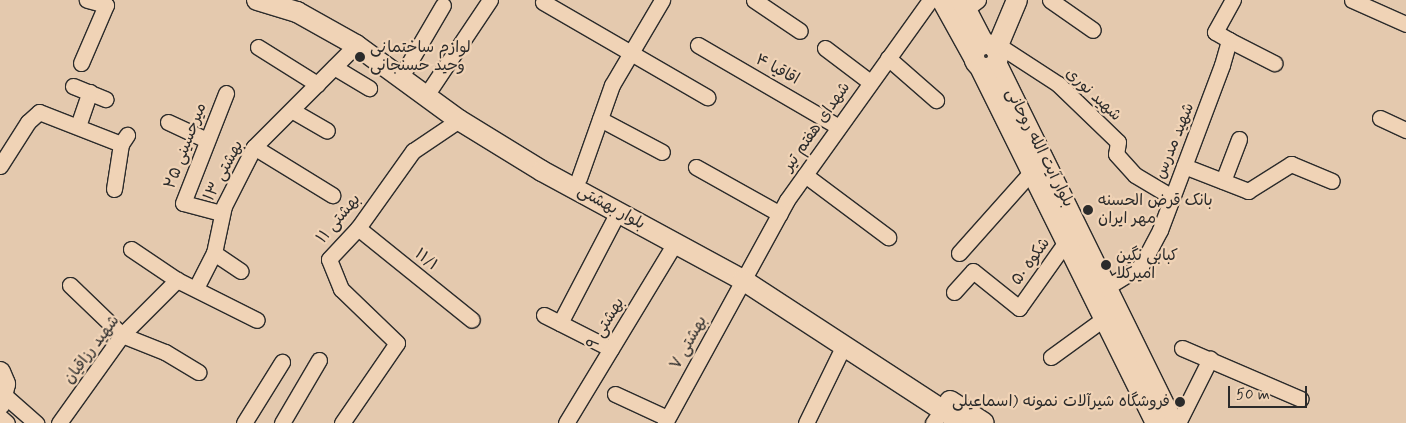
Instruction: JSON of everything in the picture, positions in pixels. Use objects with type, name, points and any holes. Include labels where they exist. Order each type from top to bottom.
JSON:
[{"type":"main road","name":"بلوار بهشتی","points":[[257,0],[297,12],[356,45],[459,120],[746,275],[884,365],[984,423]]},
{"type":"main road","name":"بلوار بهشتی","points":[[291,0],[363,39],[405,70],[618,212],[675,242],[746,275],[844,345],[884,365],[938,416],[962,423]]},
{"type":"main road","name":"بلوار آیت الله روحانی","points":[[942,0],[988,54],[1109,286],[1173,423]]},
{"type":"main road","points":[[988,54],[1017,0]]},
{"type":"main road","name":"بلوار آیت الله روحانی","points":[[969,3],[1033,170],[1156,423]]},
{"type":"main road","points":[[0,372],[2,400]]},
{"type":"street","points":[[81,63],[106,4],[87,0]]},
{"type":"street","points":[[432,88],[490,0]]},
{"type":"street","points":[[577,183],[612,85],[662,0]]},
{"type":"street","points":[[754,0],[800,31]]},
{"type":"street","name":"شهدای هفتم تیر","points":[[746,275],[780,214],[805,175],[930,0]]},
{"type":"street","points":[[1050,0],[1093,30]]},
{"type":"street","points":[[1233,0],[1215,32],[1274,63]]},
{"type":"street","points":[[1352,0],[1406,24]]},
{"type":"street","points":[[543,2],[707,97]]},
{"type":"street","points":[[405,70],[443,5]]},
{"type":"street","name":"شهید مدرس","points":[[1109,286],[1141,266],[1172,197],[1229,40]]},
{"type":"street","name":"بهشتی ۱۳","points":[[196,288],[214,253],[221,213],[254,147],[293,111],[356,45]]},
{"type":"street","name":"اقاقیا ۴","points":[[698,45],[839,127]]},
{"type":"street","points":[[258,47],[317,84]]},
{"type":"street","points":[[825,48],[870,82]]},
{"type":"street","name":"شهید نوری","points":[[988,54],[1058,84],[1118,142],[1116,154],[1135,175],[1172,197]]},
{"type":"street","points":[[888,58],[936,100]]},
{"type":"street","points":[[334,67],[369,88]]},
{"type":"street","points":[[73,86],[106,99]]},
{"type":"street","points":[[78,126],[90,92]]},
{"type":"street","name":"میرحسینی ۲۵","points":[[221,213],[183,203],[204,139],[226,93]]},
{"type":"street","points":[[293,111],[327,131]]},
{"type":"street","points":[[0,166],[28,122],[40,112],[124,140],[114,189]]},
{"type":"street","points":[[1380,118],[1406,130]]},
{"type":"street","points":[[600,119],[662,152]]},
{"type":"street","name":"بهشتی ۱۱","points":[[342,423],[397,343],[341,289],[329,259],[358,228],[413,151],[459,120]]},
{"type":"street","points":[[168,122],[204,139]]},
{"type":"street","points":[[1223,180],[1239,139]]},
{"type":"street","points":[[254,147],[332,195]]},
{"type":"street","points":[[1184,166],[1248,191],[1291,164],[1332,182]]},
{"type":"street","points":[[696,167],[780,214]]},
{"type":"street","points":[[959,253],[1033,170]]},
{"type":"street","points":[[805,175],[888,238]]},
{"type":"street","points":[[560,323],[618,212]]},
{"type":"street","name":"۱۱/۱","points":[[358,228],[472,320]]},
{"type":"street","name":"شکوه ۵۰","points":[[954,292],[972,271],[1019,308],[1068,239]]},
{"type":"street","name":"بهشتی ۹","points":[[566,423],[675,242]]},
{"type":"street","points":[[131,249],[177,280],[256,320]]},
{"type":"street","points":[[214,253],[240,271]]},
{"type":"street","name":"بهشتی ۷","points":[[666,421],[746,275]]},
{"type":"street","name":"شهید رزاقیان","points":[[59,423],[122,335],[177,280]]},
{"type":"street","points":[[70,285],[122,335],[165,352],[198,372]]},
{"type":"street","points":[[544,315],[611,349]]},
{"type":"street","points":[[1052,357],[1106,317]]},
{"type":"street","points":[[806,423],[844,345]]},
{"type":"street","points":[[1182,348],[1301,400]]},
{"type":"street","points":[[1178,423],[1210,359]]},
{"type":"street","points":[[282,423],[319,360]]},
{"type":"street","points":[[244,423],[282,362]]},
{"type":"street","points":[[616,394],[666,421]]},
{"type":"street","points":[[2,400],[36,423]]},
{"type":"street","points":[[0,417],[7,423]]},
{"type":"place","name":"لوازم ساختمانی وحید حسنجانی","points":[[360,57]]},
{"type":"place","name":"بانک قرض الحسنه مهر ایران","points":[[1088,210]]},
{"type":"place","name":"کبابی نگین امیرکلا","points":[[1106,265]]},
{"type":"place","name":"فروشگاه شیرآلات نمونه (اسماعیلی","points":[[1180,402]]}]
